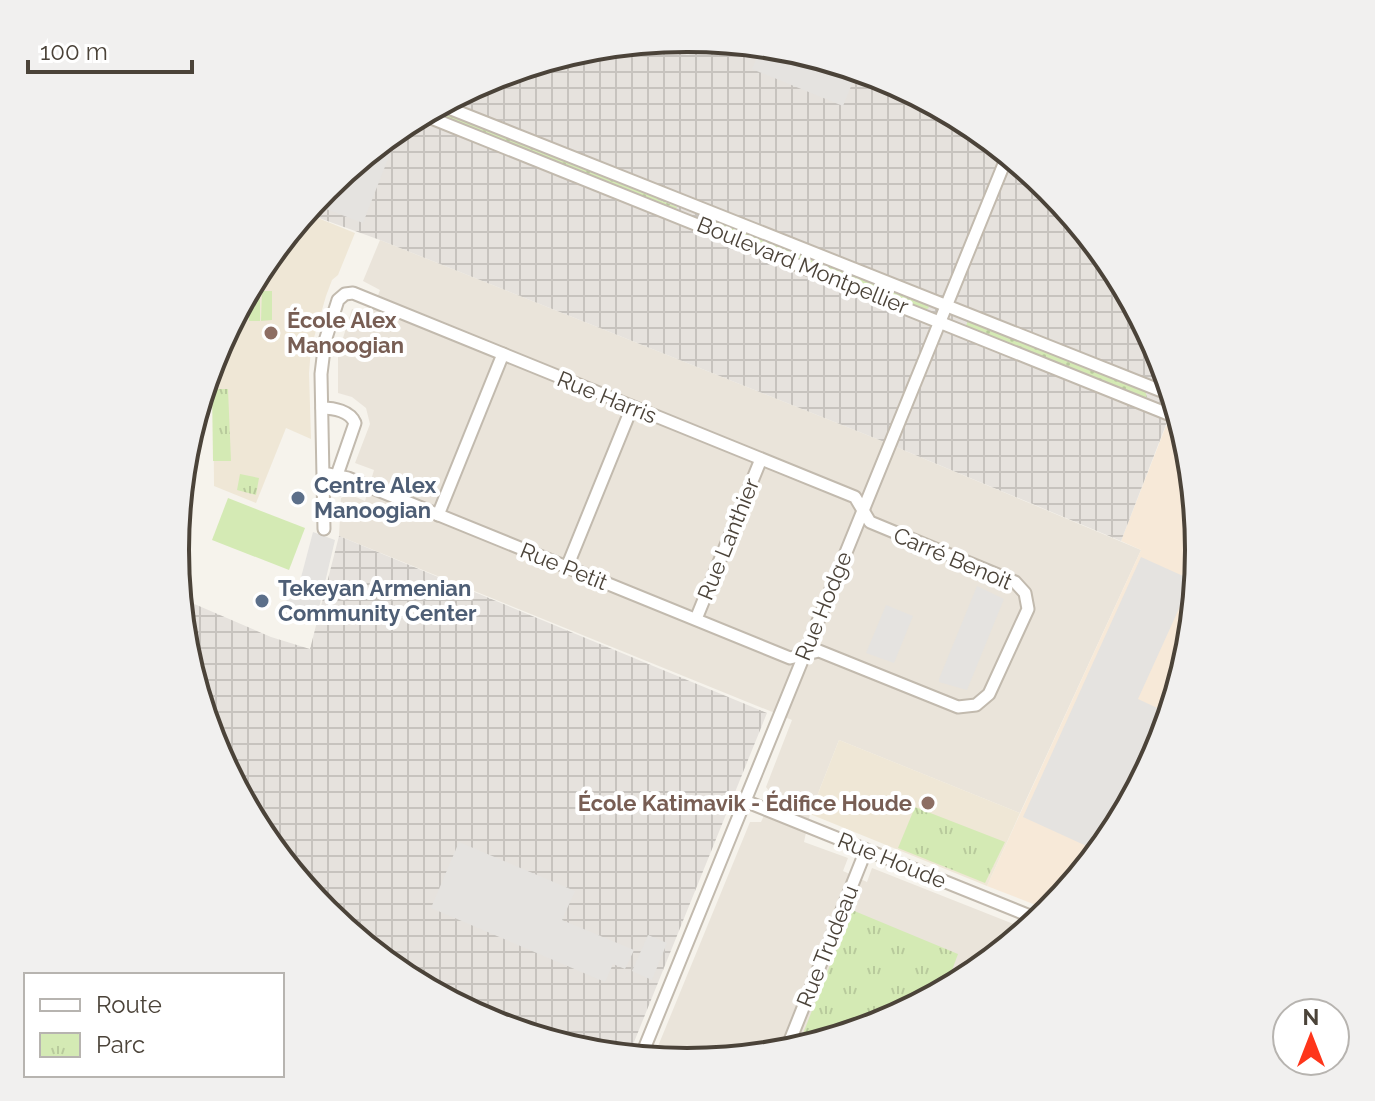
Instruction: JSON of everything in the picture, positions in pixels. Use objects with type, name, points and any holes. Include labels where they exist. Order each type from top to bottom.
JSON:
[{"type":"street","name":"Boulevard Montpellier","points":[[454,110],[1160,391]]},
{"type":"street","name":"Boulevard Montpellier","points":[[436,120],[1167,413]]},
{"type":"street","name":"Rue Hodge","points":[[645,1047],[1003,165]]},
{"type":"street","name":"Rue Harris","points":[[322,408],[321,364],[325,341],[338,300],[345,294],[356,294],[855,497],[863,510]]},
{"type":"street","points":[[438,515],[503,354]]},
{"type":"street","points":[[567,567],[632,407]]},
{"type":"street","points":[[324,529],[322,408],[338,410],[354,420],[337,475]]},
{"type":"street","name":"Rue Lanthier","points":[[696,619],[761,459]]},
{"type":"street","name":"Rue Petit","points":[[323,473],[337,475],[438,515],[790,658],[804,654]]},
{"type":"street","name":"Carré Benoit","points":[[804,654],[819,651],[951,705],[972,707],[989,694],[1026,616],[1027,597],[1015,582],[870,522],[863,510]]},
{"type":"street","name":"Rue Houde","points":[[745,801],[1027,915]]},
{"type":"street","name":"Rue Trudeau","points":[[791,1038],[866,850]]},
{"type":"shaded area","points":[[655,53],[753,56],[817,69],[878,90],[937,119],[991,155],[1040,198],[1083,247],[1119,301],[1148,360],[1168,419],[1121,541],[877,439],[317,217],[359,176],[411,136],[467,103],[527,78],[590,62]]},
{"type":"shaded area","points":[[757,57],[854,80],[843,106],[752,69]]},
{"type":"shaded area","points":[[392,150],[363,223],[326,209],[359,176]]},
{"type":"shaded area","name":"École Alex Manoogian","points":[[317,218],[355,233],[338,275],[332,280],[311,348],[311,439],[286,428],[256,503],[214,486],[213,396],[240,330],[256,301],[292,247]]},
{"type":"shaded area","points":[[380,240],[877,439],[1141,550],[1020,813],[839,740],[810,814],[804,842],[848,858],[843,871],[867,882],[872,868],[1016,925],[991,946],[937,982],[848,1023],[753,1045],[657,1048],[750,822],[761,822],[773,796],[766,787],[792,720],[339,536],[341,498],[349,494],[365,501],[374,470],[355,463],[370,424],[366,408],[352,397],[338,393],[338,354],[352,309],[371,314],[380,290],[363,281]]},
{"type":"shaded area","points":[[1166,426],[1170,427],[1182,485],[1186,550],[1182,616],[1169,680],[1148,741],[1119,800],[1083,854],[1037,906],[987,886],[1141,550],[1121,541]]},
{"type":"shaded area","points":[[313,532],[335,540],[315,625],[280,616],[293,585],[299,585]]},
{"type":"shaded area","points":[[339,536],[767,713],[632,1046],[527,1023],[438,982],[384,946],[359,925],[292,854],[240,771],[215,711],[199,648],[192,603],[271,637],[310,649]]},
{"type":"shaded area","points":[[1141,557],[1185,577],[1184,599],[1138,699],[1160,711],[1135,771],[1102,827],[1088,847],[1023,817]]},
{"type":"shaded area","points":[[977,586],[1004,599],[967,690],[939,682],[939,679]]},
{"type":"shaded area","points":[[886,605],[913,616],[894,663],[866,653]]},
{"type":"shaded area","name":"École Katimavik - Édifice Houde","points":[[839,740],[1020,813],[987,886],[810,814]]},
{"type":"shaded area","points":[[459,842],[575,891],[562,920],[634,950],[625,969],[613,964],[605,982],[431,908]]},
{"type":"shaded area","points":[[648,935],[667,943],[652,980],[632,971]]},
{"type":"green space","points":[[450,113],[657,196],[657,199],[677,207],[675,211],[441,117]]},
{"type":"green space","points":[[707,219],[718,223],[719,220],[827,267],[829,264],[926,303],[929,308],[924,310],[705,223]]},
{"type":"green space","points":[[262,291],[272,291],[272,320],[261,321]]},
{"type":"green space","points":[[260,295],[260,321],[249,321],[249,314]]},
{"type":"green space","points":[[968,320],[1145,391],[1147,397],[968,327]]},
{"type":"green space","points":[[215,389],[228,389],[231,461],[213,461],[212,400]]},
{"type":"green space","points":[[240,474],[259,478],[256,495],[237,490]]},
{"type":"green space","points":[[228,498],[305,528],[289,570],[212,540]]},
{"type":"green space","points":[[915,807],[1005,842],[985,883],[898,848]]},
{"type":"green space","points":[[852,910],[958,954],[951,973],[908,998],[848,1023],[802,1035]]},
{"type":"green space","points":[[835,1007],[861,1018],[848,1023],[825,1030]]},
{"type":"place","name":"École Alex Manoogian","points":[[271,333]]},
{"type":"place","name":"Centre Alex Manoogian","points":[[298,498]]},
{"type":"place","name":"Tekeyan Armenian Community Center","points":[[262,601]]},
{"type":"place","name":"École Katimavik - Édifice Houde","points":[[928,803]]}]
